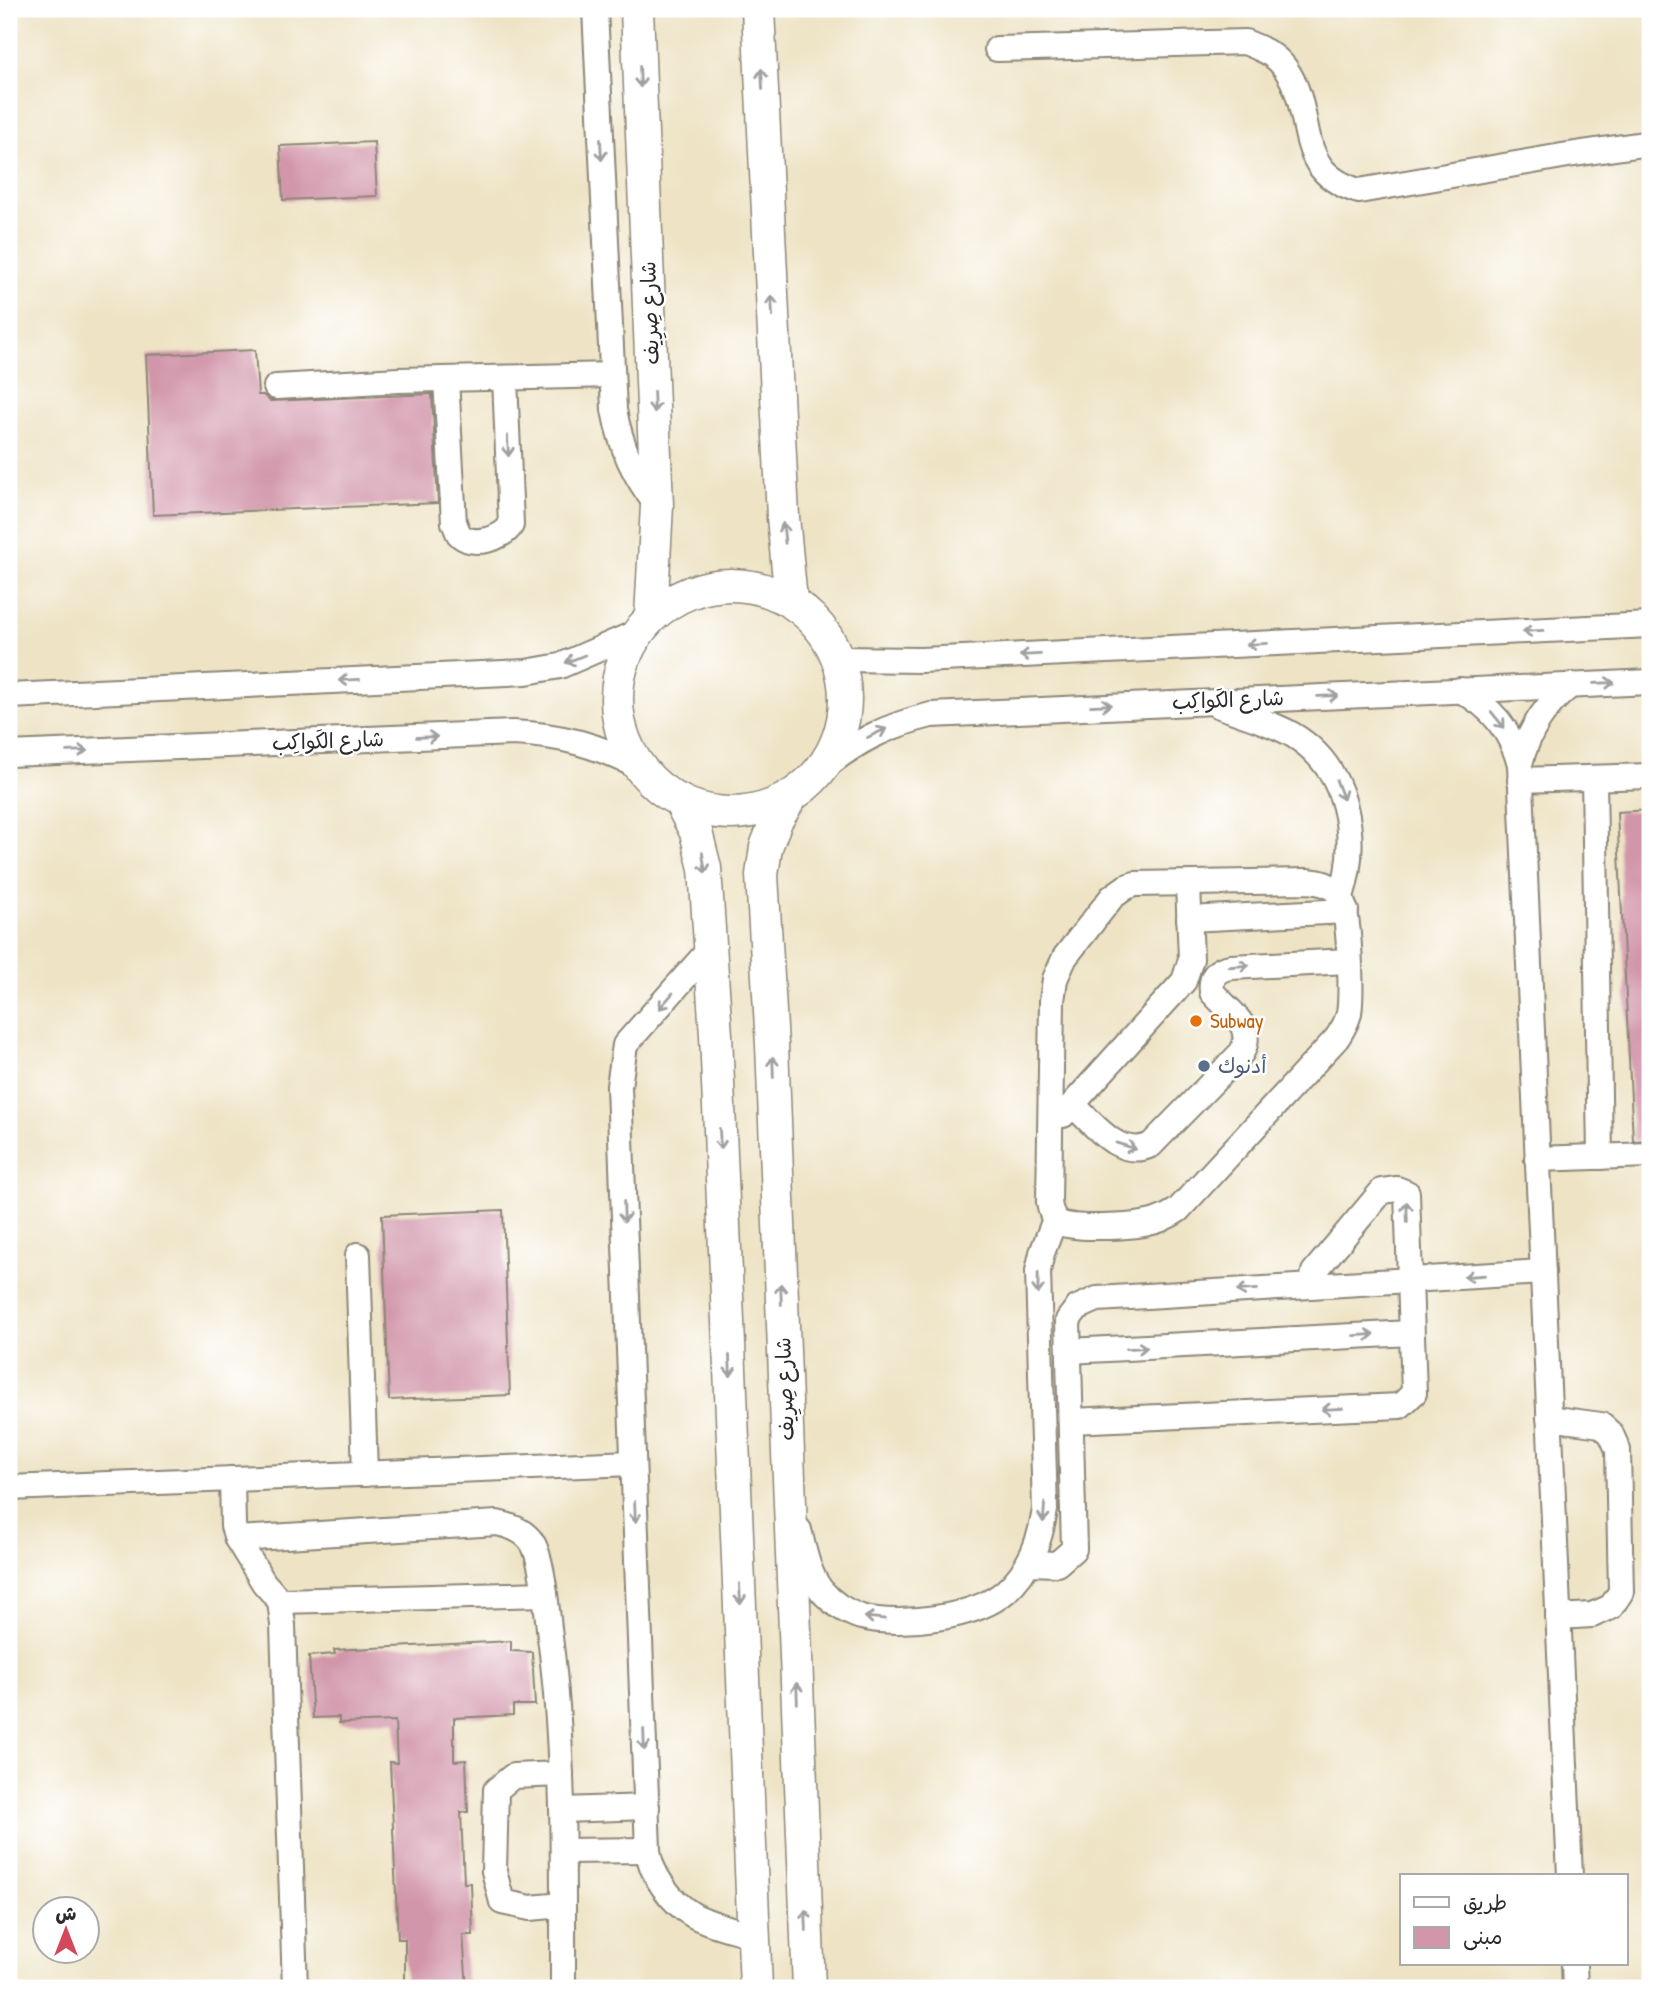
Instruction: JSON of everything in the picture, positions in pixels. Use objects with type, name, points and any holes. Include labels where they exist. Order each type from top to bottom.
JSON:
[{"type":"main road","name":"شارع صِرِيف","points":[[637,9],[657,505],[644,625]]},
{"type":"main road","points":[[758,9],[783,517],[791,601]]},
{"type":"main road","points":[[734,584],[764,589],[791,601],[811,616],[828,636],[839,659],[846,688],[845,718],[836,746],[820,771],[791,797],[769,807],[747,812],[723,813],[701,809],[679,800],[658,786],[640,768],[619,725],[617,701],[622,665],[644,625],[675,599],[704,588],[734,584]]},
{"type":"main road","name":"شارع صِرِيف","points":[[791,797],[776,821],[766,847],[762,875],[772,1045],[809,1988]]},
{"type":"main road","points":[[679,800],[696,832],[704,859],[710,949],[756,1988]]},
{"type":"street","points":[[595,9],[614,410],[624,451],[638,479],[657,505]]},
{"type":"street","points":[[998,49],[1244,42],[1267,51],[1285,68],[1295,91],[1314,155],[1324,173],[1340,186],[1359,191],[1567,155],[1650,144]]},
{"type":"street","points":[[276,387],[612,375]]},
{"type":"street","points":[[446,379],[454,523],[459,534],[469,540],[497,538],[506,533],[511,525],[505,378]]},
{"type":"street","points":[[9,696],[526,672],[560,666],[644,625]]},
{"type":"street","points":[[839,659],[921,660],[1650,625]]},
{"type":"street","name":"شارع الكَواكِب","points":[[820,771],[872,734],[931,715],[1650,682]]},
{"type":"street","points":[[1520,772],[1530,734],[1538,720],[1558,695],[1571,685]]},
{"type":"street","points":[[1460,690],[1488,708],[1499,720],[1508,733],[1520,772],[1570,1874]]},
{"type":"street","points":[[1055,1219],[1071,1226],[1139,1225],[1160,1220],[1178,1210],[1332,1044],[1342,1030],[1350,1004],[1343,904],[1348,858],[1346,810],[1340,786],[1311,747],[1290,733],[1207,701]]},
{"type":"street","name":"شارع الكَواكِب","points":[[9,759],[513,733],[540,734],[579,741],[617,755],[640,768]]},
{"type":"street","points":[[1520,772],[1594,778],[1650,776]]},
{"type":"street","points":[[1594,778],[1600,1157]]},
{"type":"street","points":[[789,1490],[813,1577],[832,1601],[863,1617],[914,1620],[965,1612],[988,1603],[1004,1592],[1028,1563],[1042,1528],[1045,1510],[1038,1272],[1044,1244],[1055,1219],[1049,1202],[1052,1001],[1059,968],[1118,892],[1135,884],[1307,881],[1330,886],[1343,904]]},
{"type":"street","points":[[1051,1129],[1184,981],[1191,959],[1188,884]]},
{"type":"street","points":[[1189,919],[1343,904]]},
{"type":"street","points":[[710,949],[625,1045],[619,1086],[648,1850],[649,1861],[660,1885],[692,1915],[755,1936]]},
{"type":"street","points":[[1073,1105],[1119,1146],[1137,1149],[1151,1145],[1242,1052],[1245,1045],[1247,1038],[1242,1023],[1212,992],[1213,977],[1217,971],[1231,967],[1348,961]]},
{"type":"street","points":[[1537,1159],[1650,1155]]},
{"type":"street","points":[[1071,1421],[1400,1406],[1414,1393],[1407,1193],[1397,1189],[1382,1191],[1314,1272],[1311,1286]]},
{"type":"street","points":[[358,1255],[365,1474]]},
{"type":"street","points":[[1028,1563],[1057,1564],[1074,1549],[1068,1320],[1077,1308],[1097,1299],[1542,1272]]},
{"type":"street","points":[[1069,1351],[1412,1333]]},
{"type":"street","points":[[1549,1418],[1601,1425],[1611,1434],[1618,1450],[1621,1592],[1611,1607],[1592,1615],[1558,1617]]},
{"type":"street","points":[[9,1489],[634,1463]]},
{"type":"street","points":[[232,1479],[233,1526],[237,1539],[264,1583],[280,1601],[284,1639],[295,1988]]},
{"type":"street","points":[[237,1539],[497,1523],[514,1526],[535,1546],[545,1594],[554,1670],[561,1774],[563,1988]]},
{"type":"street","points":[[280,1601],[545,1594]]},
{"type":"street","points":[[561,1774],[513,1776],[496,1790],[494,1871],[502,1902],[530,1908],[563,1905]]},
{"type":"street","points":[[563,1811],[647,1807]]},
{"type":"street","points":[[563,1852],[648,1850]]},
{"type":"street","points":[[1574,1966],[1575,1988]]},
{"type":"building","points":[[374,142],[377,196],[283,200],[280,146]]},
{"type":"building","points":[[255,350],[258,395],[263,395],[270,401],[432,394],[438,503],[153,515],[146,355]]},
{"type":"building","points":[[1650,810],[1650,1140],[1633,1141],[1617,812]]},
{"type":"building","points":[[503,1210],[510,1395],[389,1400],[382,1215]]},
{"type":"building","points":[[511,1641],[511,1651],[532,1652],[535,1705],[513,1705],[513,1715],[454,1718],[454,1761],[466,1760],[468,1812],[461,1812],[464,1883],[471,1883],[473,1935],[463,1935],[467,1988],[405,1988],[405,1939],[398,1939],[390,1762],[397,1763],[395,1721],[339,1723],[339,1717],[313,1718],[309,1656],[335,1654],[334,1650]]},
{"type":"place","name":"Subway","points":[[1196,1021]]},
{"type":"place","name":"أدنوك","points":[[1204,1066]]}]
